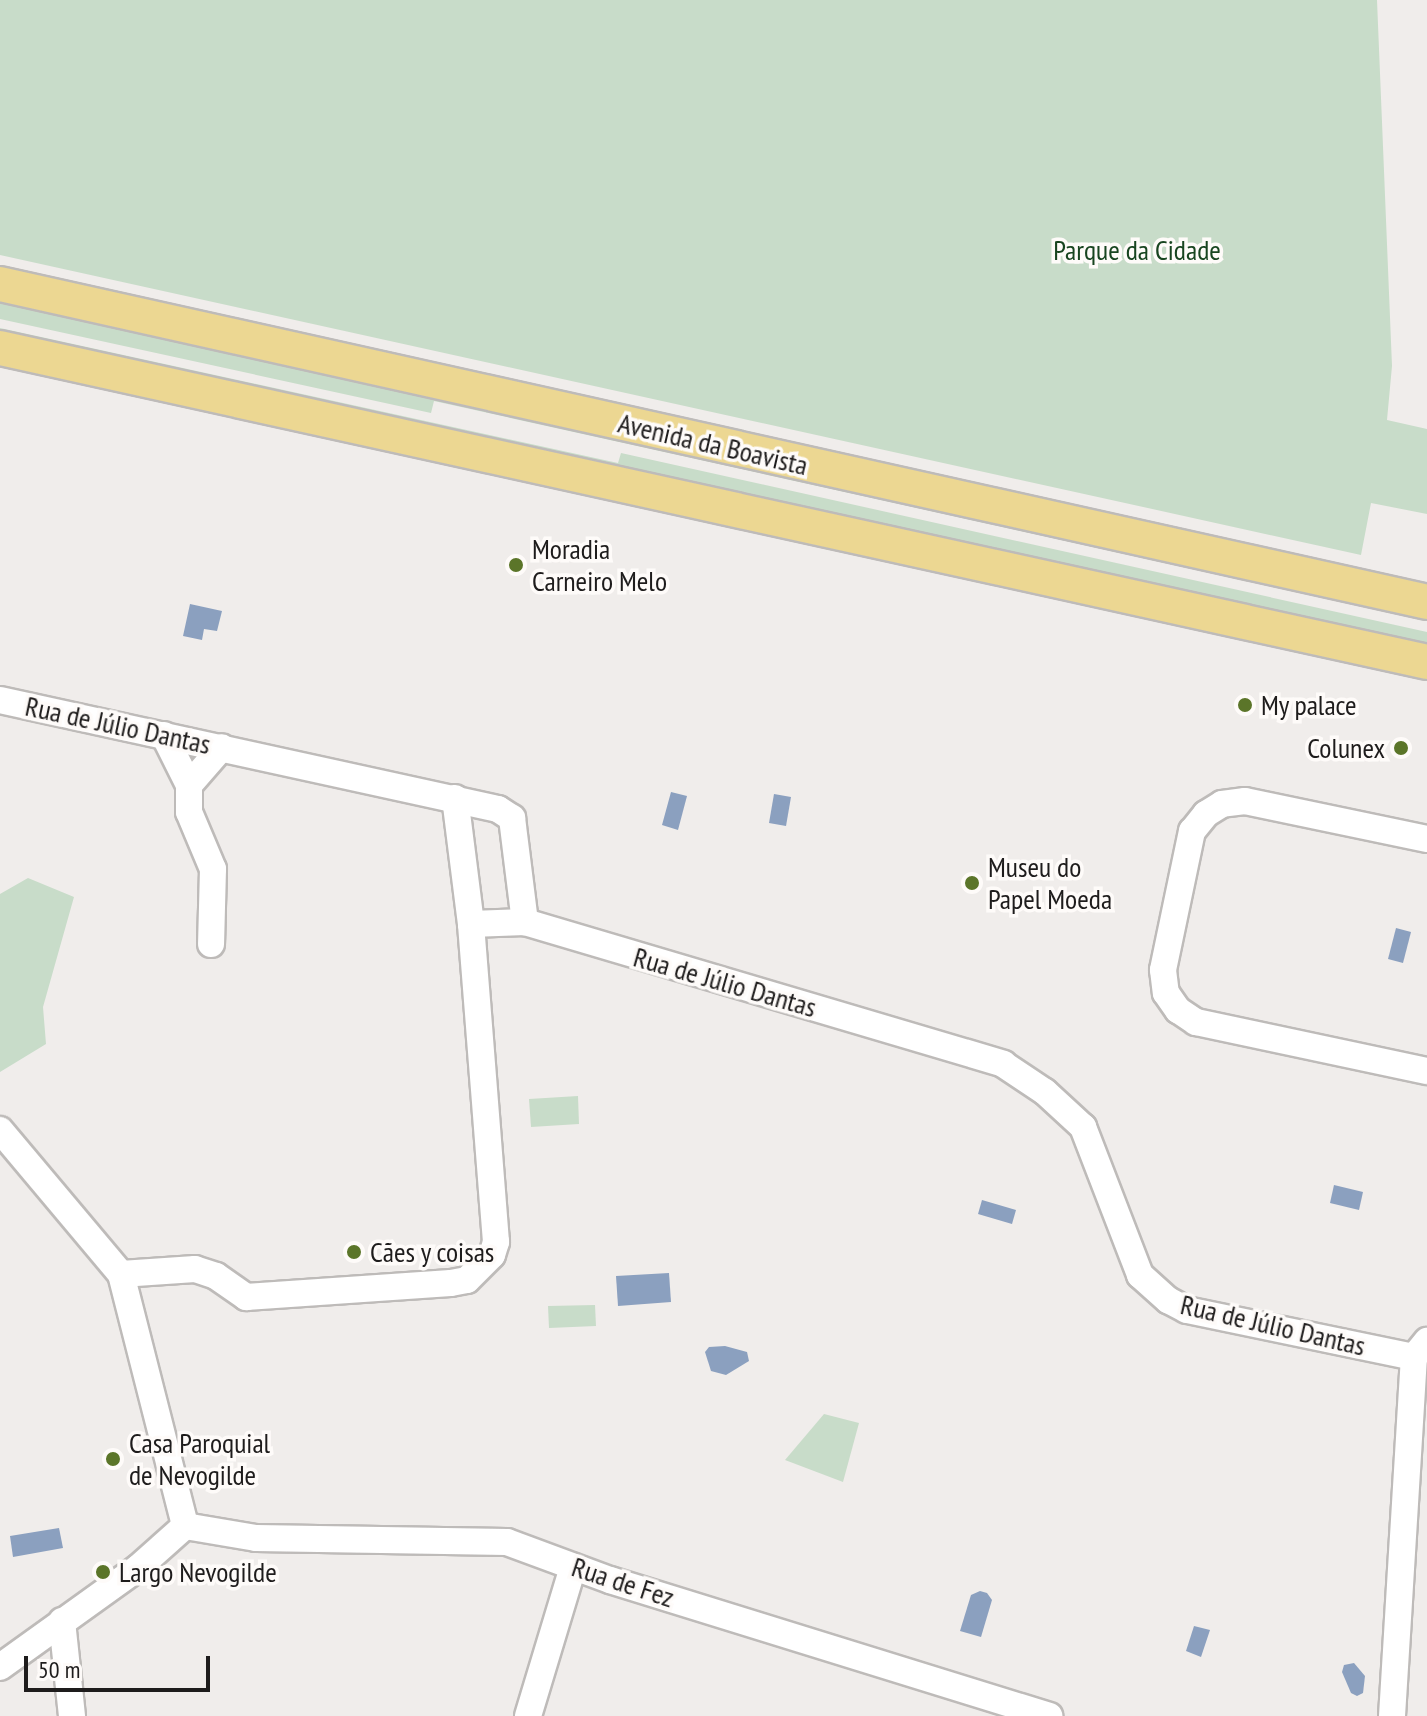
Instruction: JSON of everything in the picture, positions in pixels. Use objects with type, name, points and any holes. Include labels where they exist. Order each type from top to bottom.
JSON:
[{"type":"main road","name":"Avenida da Boavista","points":[[0,284],[1427,602]]},
{"type":"main road","points":[[0,348],[1427,662]]},
{"type":"main road","points":[[1386,594],[1427,579]]},
{"type":"street","name":"Rua de Júlio Dantas","points":[[0,700],[485,803],[512,818],[525,922],[1003,1064],[1045,1092],[1083,1127],[1140,1275],[1168,1300],[1187,1310],[1420,1349]]},
{"type":"street","points":[[164,735],[189,785],[189,812],[213,869],[211,944]]},
{"type":"street","points":[[189,785],[222,747]]},
{"type":"street","points":[[121,1274],[195,1269],[216,1276],[246,1297],[451,1283],[467,1280],[483,1267],[496,1242],[471,924],[455,798]]},
{"type":"street","points":[[1427,839],[1245,801],[1222,804],[1206,814],[1192,831],[1163,970],[1166,993],[1178,1010],[1196,1022],[1427,1071]]},
{"type":"street","points":[[471,924],[525,922]]},
{"type":"street","points":[[0,1130],[121,1274],[185,1526],[139,1567],[0,1667]]},
{"type":"street","points":[[1392,1716],[1420,1349]]},
{"type":"street","name":"Rua de Fez","points":[[185,1526],[256,1538],[507,1542],[573,1567],[1049,1716]]},
{"type":"street","points":[[528,1716],[573,1567]]},
{"type":"street","points":[[62,1621],[72,1716]]},
{"type":"green space","name":"Parque da Cidade","points":[[0,0],[1377,0],[1392,366],[1387,420],[1427,429],[1427,514],[1371,503],[1361,555],[0,255]]},
{"type":"green space","points":[[0,300],[1427,615],[1427,621],[434,401],[431,413],[0,319]]},
{"type":"green space","points":[[0,328],[618,463],[621,453],[1427,632],[1427,651],[0,333]]},
{"type":"green space","points":[[28,878],[74,897],[43,1007],[46,1044],[0,1072],[0,894]]},
{"type":"green space","points":[[578,1096],[579,1124],[531,1127],[529,1099]]},
{"type":"green space","points":[[595,1305],[596,1326],[549,1328],[548,1306]]},
{"type":"green space","points":[[824,1414],[859,1423],[843,1482],[785,1460]]},
{"type":"water","points":[[190,604],[222,611],[217,631],[204,629],[202,640],[183,636]]},
{"type":"water","points":[[671,792],[687,796],[678,830],[662,825]]},
{"type":"water","points":[[774,794],[791,797],[786,826],[769,823]]},
{"type":"water","points":[[1396,928],[1411,932],[1403,963],[1388,959]]},
{"type":"water","points":[[1334,1185],[1363,1192],[1359,1210],[1330,1203]]},
{"type":"water","points":[[982,1200],[1016,1210],[1012,1224],[978,1214]]},
{"type":"water","points":[[669,1273],[671,1302],[618,1306],[616,1276]]},
{"type":"water","points":[[725,1346],[747,1352],[749,1361],[726,1375],[711,1371],[705,1352],[709,1347]]},
{"type":"water","points":[[59,1528],[63,1548],[13,1557],[10,1536]]},
{"type":"water","points":[[980,1591],[987,1593],[992,1600],[981,1637],[960,1631],[971,1595]]},
{"type":"water","points":[[1194,1626],[1210,1630],[1201,1657],[1186,1651]]},
{"type":"water","points":[[1354,1663],[1365,1676],[1363,1693],[1357,1696],[1351,1693],[1342,1672],[1344,1665]]},
{"type":"place","name":"Moradia Carneiro Melo","points":[[516,565]]},
{"type":"place","name":"My palace","points":[[1245,705]]},
{"type":"place","name":"Colunex","points":[[1401,748]]},
{"type":"place","name":"Museu do Papel Moeda","points":[[972,883]]},
{"type":"place","name":"Cães y coisas","points":[[354,1252]]},
{"type":"place","name":"Casa Paroquial de Nevogilde","points":[[113,1459]]},
{"type":"place","name":"Largo Nevogilde","points":[[103,1572]]}]
